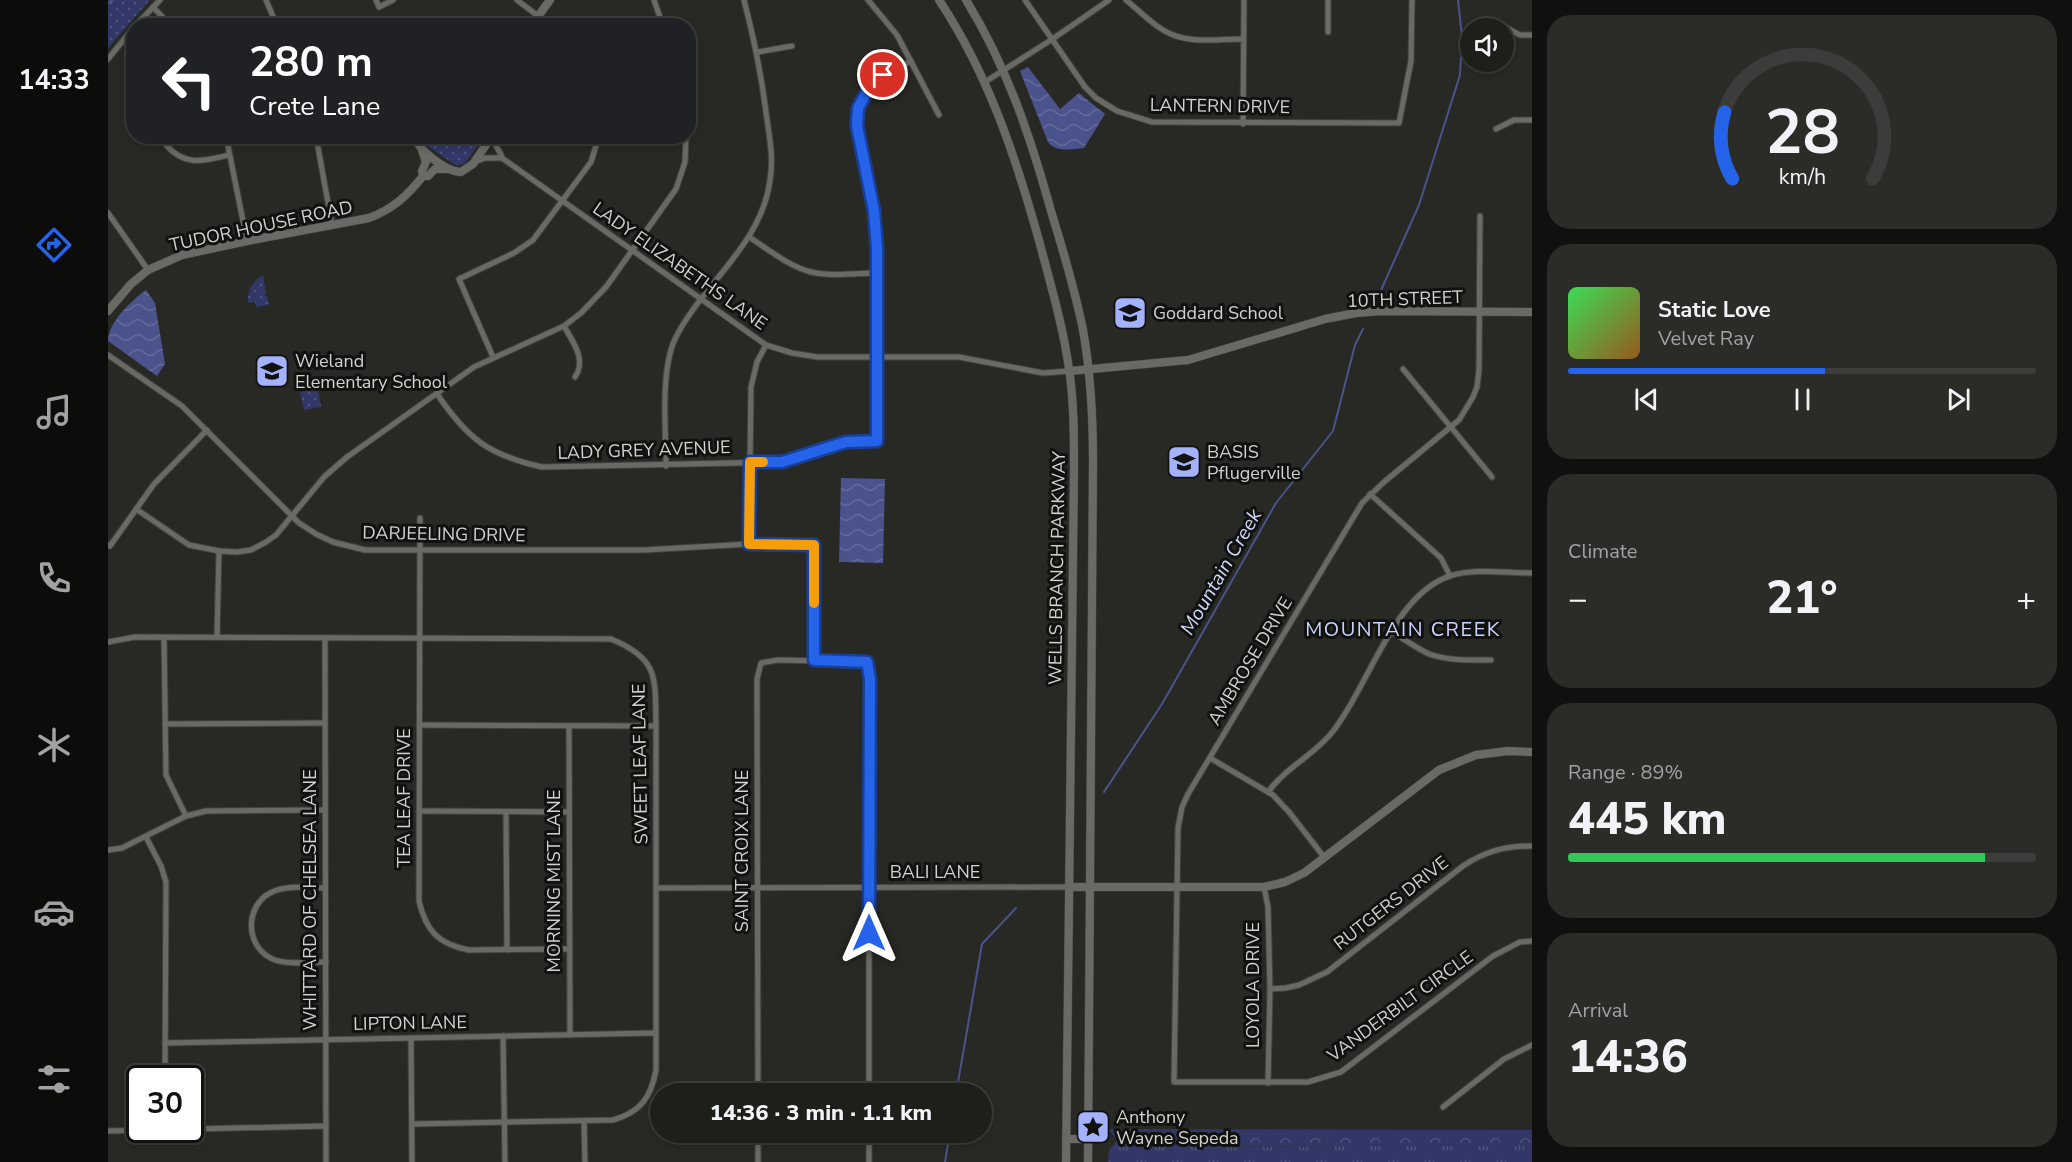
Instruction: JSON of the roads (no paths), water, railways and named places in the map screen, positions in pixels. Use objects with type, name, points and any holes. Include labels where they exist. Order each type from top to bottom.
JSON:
[{"type":"main road","points":[[538,16],[550,0]]},
{"type":"main road","name":"WELLS BRANCH PARKWAY","points":[[939,0],[969,49],[1004,127],[1018,167],[1060,317],[1070,370],[1074,469],[1066,1162]]},
{"type":"main road","name":"WELLS BRANCH PARKWAY","points":[[966,0],[981,24],[1004,71],[1025,123],[1076,301],[1089,369],[1093,411],[1093,452],[1088,1162]]},
{"type":"main road","points":[[417,144],[426,162],[422,171],[423,176],[428,176],[435,169],[461,172],[473,164],[487,144]]},
{"type":"main road","points":[[421,149],[448,169]]},
{"type":"main road","name":"TUDOR HOUSE ROAD","points":[[108,311],[131,284],[148,270],[182,255],[369,218],[384,213],[404,199],[423,176]]},
{"type":"main road","name":"10TH STREET","points":[[1070,370],[1188,360],[1325,319],[1356,313],[1532,312]]},
{"type":"main road","points":[[1068,887],[1264,887],[1285,882],[1304,873],[1439,770],[1476,755],[1508,751],[1532,752]]},
{"type":"main road","points":[[1066,1139],[1088,1139]]},
{"type":"street","points":[[142,18],[160,0]]},
{"type":"street","points":[[266,0],[274,18]]},
{"type":"street","points":[[376,0],[379,7],[393,0]]},
{"type":"street","points":[[517,0],[541,18]]},
{"type":"street","points":[[654,0],[660,18]]},
{"type":"street","points":[[666,466],[666,374],[674,341],[749,237],[762,210],[770,181],[772,150],[758,52],[744,0]]},
{"type":"street","points":[[868,0],[897,35],[939,115]]},
{"type":"street","name":"LANTERN DRIVE","points":[[1025,0],[1085,87],[1096,98],[1117,111],[1152,122],[1243,124],[1399,123],[1411,61],[1412,0]]},
{"type":"street","points":[[985,82],[1052,40],[1108,0]]},
{"type":"street","points":[[1126,0],[1155,24],[1176,36],[1190,39],[1243,39]]},
{"type":"street","points":[[1243,124],[1244,0]]},
{"type":"street","points":[[1328,0],[1328,32]]},
{"type":"street","points":[[153,7],[163,18]]},
{"type":"street","points":[[1514,32],[1520,35],[1532,35]]},
{"type":"street","points":[[108,59],[126,36]]},
{"type":"street","points":[[758,52],[792,46]]},
{"type":"street","points":[[876,358],[877,273],[874,211],[857,126],[858,108],[868,90],[883,75],[911,61]]},
{"type":"street","points":[[1496,129],[1514,120],[1532,120]]},
{"type":"street","points":[[227,144],[247,241]]},
{"type":"street","points":[[317,144],[332,225]]},
{"type":"street","points":[[473,164],[485,158],[502,158],[494,144]]},
{"type":"street","points":[[493,357],[459,279],[524,248],[540,233],[591,162],[597,144]]},
{"type":"street","points":[[136,509],[189,545],[237,552],[251,550],[271,538],[324,477],[347,457],[474,367],[564,326],[594,301],[633,251],[676,189],[685,162],[686,144]]},
{"type":"street","points":[[166,145],[174,155],[197,161],[229,155]]},
{"type":"street","name":"LADY ELIZABETHS LANE","points":[[502,158],[766,345],[792,353],[817,357],[959,357],[1043,373],[1070,370]]},
{"type":"street","points":[[108,213],[148,270]]},
{"type":"street","name":"AMBROSE DRIVE","points":[[1174,1082],[1180,815],[1188,794],[1353,516],[1370,494],[1452,427],[1469,406],[1477,387],[1479,370],[1480,216]]},
{"type":"street","points":[[749,237],[789,263],[810,271],[831,274],[877,273]]},
{"type":"street","points":[[564,326],[580,358],[580,370],[575,377]]},
{"type":"street","points":[[749,544],[751,387],[757,362],[766,345]]},
{"type":"street","name":"DARJEELING DRIVE","points":[[108,355],[182,406],[291,517],[316,534],[346,546],[365,550],[644,550],[749,544],[814,545],[814,660]]},
{"type":"street","name":"LADY GREY AVENUE","points":[[437,394],[468,434],[491,451],[515,462],[542,467],[782,462],[846,442],[877,441],[876,358]]},
{"type":"street","points":[[1403,369],[1492,477]]},
{"type":"street","points":[[109,546],[162,473],[207,430]]},
{"type":"street","points":[[1370,494],[1441,558],[1450,576]]},
{"type":"street","name":"TEA LEAF DRIVE","points":[[420,518],[419,902],[428,928],[439,939],[453,947],[469,950],[569,949]]},
{"type":"street","points":[[217,637],[219,551]]},
{"type":"street","points":[[1268,792],[1284,773],[1315,749],[1336,728],[1392,632],[1416,597],[1450,576],[1471,573],[1532,573]]},
{"type":"street","points":[[1392,632],[1427,653],[1439,657],[1457,660],[1491,660]]},
{"type":"street","name":"SWEET LEAF LANE","points":[[108,642],[135,637],[611,639],[631,648],[645,660],[652,673],[656,726],[656,1070],[653,1088],[643,1103],[621,1117],[584,1121],[412,1124]]},
{"type":"street","points":[[164,638],[166,775],[186,816]]},
{"type":"street","name":"WHITTARD OF CHELSEA LANE","points":[[325,638],[326,1162]]},
{"type":"street","name":"SAINT CROIX LANE","points":[[758,1083],[757,678],[761,663],[778,660],[814,660]]},
{"type":"street","points":[[814,660],[867,662],[870,679],[869,1083]]},
{"type":"street","points":[[165,724],[324,723]]},
{"type":"street","points":[[419,725],[656,726]]},
{"type":"street","name":"MORNING MIST LANE","points":[[569,726],[570,1035]]},
{"type":"street","points":[[1210,758],[1268,792],[1289,812],[1324,857]]},
{"type":"street","points":[[108,850],[122,848],[186,816],[206,811],[325,810]]},
{"type":"street","points":[[419,811],[569,812]]},
{"type":"street","points":[[506,812],[507,950]]},
{"type":"street","points":[[146,837],[161,866],[166,882],[165,1065]]},
{"type":"street","name":"RUTGERS DRIVE","points":[[1270,989],[1299,985],[1327,972],[1463,866],[1482,854],[1506,847],[1532,846]]},
{"type":"street","name":"BALI LANE","points":[[657,888],[1068,887]]},
{"type":"street","name":"LOYOLA DRIVE","points":[[1264,887],[1268,907],[1270,989],[1268,1083]]},
{"type":"street","points":[[325,888],[286,888],[269,893],[255,908],[251,929],[260,949],[273,959],[286,962],[326,962]]},
{"type":"street","name":"VANDERBILT CIRCLE","points":[[1174,1082],[1308,1082],[1341,1071],[1493,956],[1520,942],[1532,941]]},
{"type":"street","name":"LIPTON LANE","points":[[165,1043],[655,1033]]},
{"type":"street","points":[[503,1036],[505,1162]]},
{"type":"street","points":[[411,1038],[412,1162]]},
{"type":"street","points":[[1443,1107],[1504,1059],[1532,1045]]},
{"type":"street","points":[[584,1121],[585,1162]]},
{"type":"street","points":[[204,1129],[326,1126]]},
{"type":"street","points":[[108,1131],[126,1131]]},
{"type":"street","points":[[758,1143],[758,1162]]},
{"type":"street","points":[[869,1143],[869,1162]]},
{"type":"water","points":[[1028,67],[1060,109],[1079,93],[1105,114],[1084,148],[1060,149],[1048,142],[1020,71]]},
{"type":"water","points":[[146,290],[155,303],[165,364],[157,376],[108,341],[116,319]]},
{"type":"water","points":[[841,478],[885,479],[883,563],[839,562]]},
{"type":"waterway","points":[[108,3],[113,0]]},
{"type":"waterway","name":"Mountain Creek","points":[[1378,297],[1419,205],[1460,75],[1462,37],[1458,0]]},
{"type":"waterway","name":"Mountain Creek","points":[[1104,792],[1162,704],[1276,503],[1333,431],[1355,345],[1363,329]]},
{"type":"waterway","name":"Mountain Creek","points":[[958,1083],[982,944],[1016,908]]},
{"type":"waterway","name":"Mountain Creek","points":[[945,1162],[948,1143]]},
{"type":"place","name":"Goddard School","points":[[1130,313]]},
{"type":"place","name":"Wieland Elementary School","points":[[272,371]]},
{"type":"place","name":"BASIS Pflugerville","points":[[1184,462]]},
{"type":"place","name":"Anthony Wayne Sepeda","points":[[1093,1127]]},
{"type":"district","name":"MOUNTAIN CREEK","points":[[1403,629]]}]
